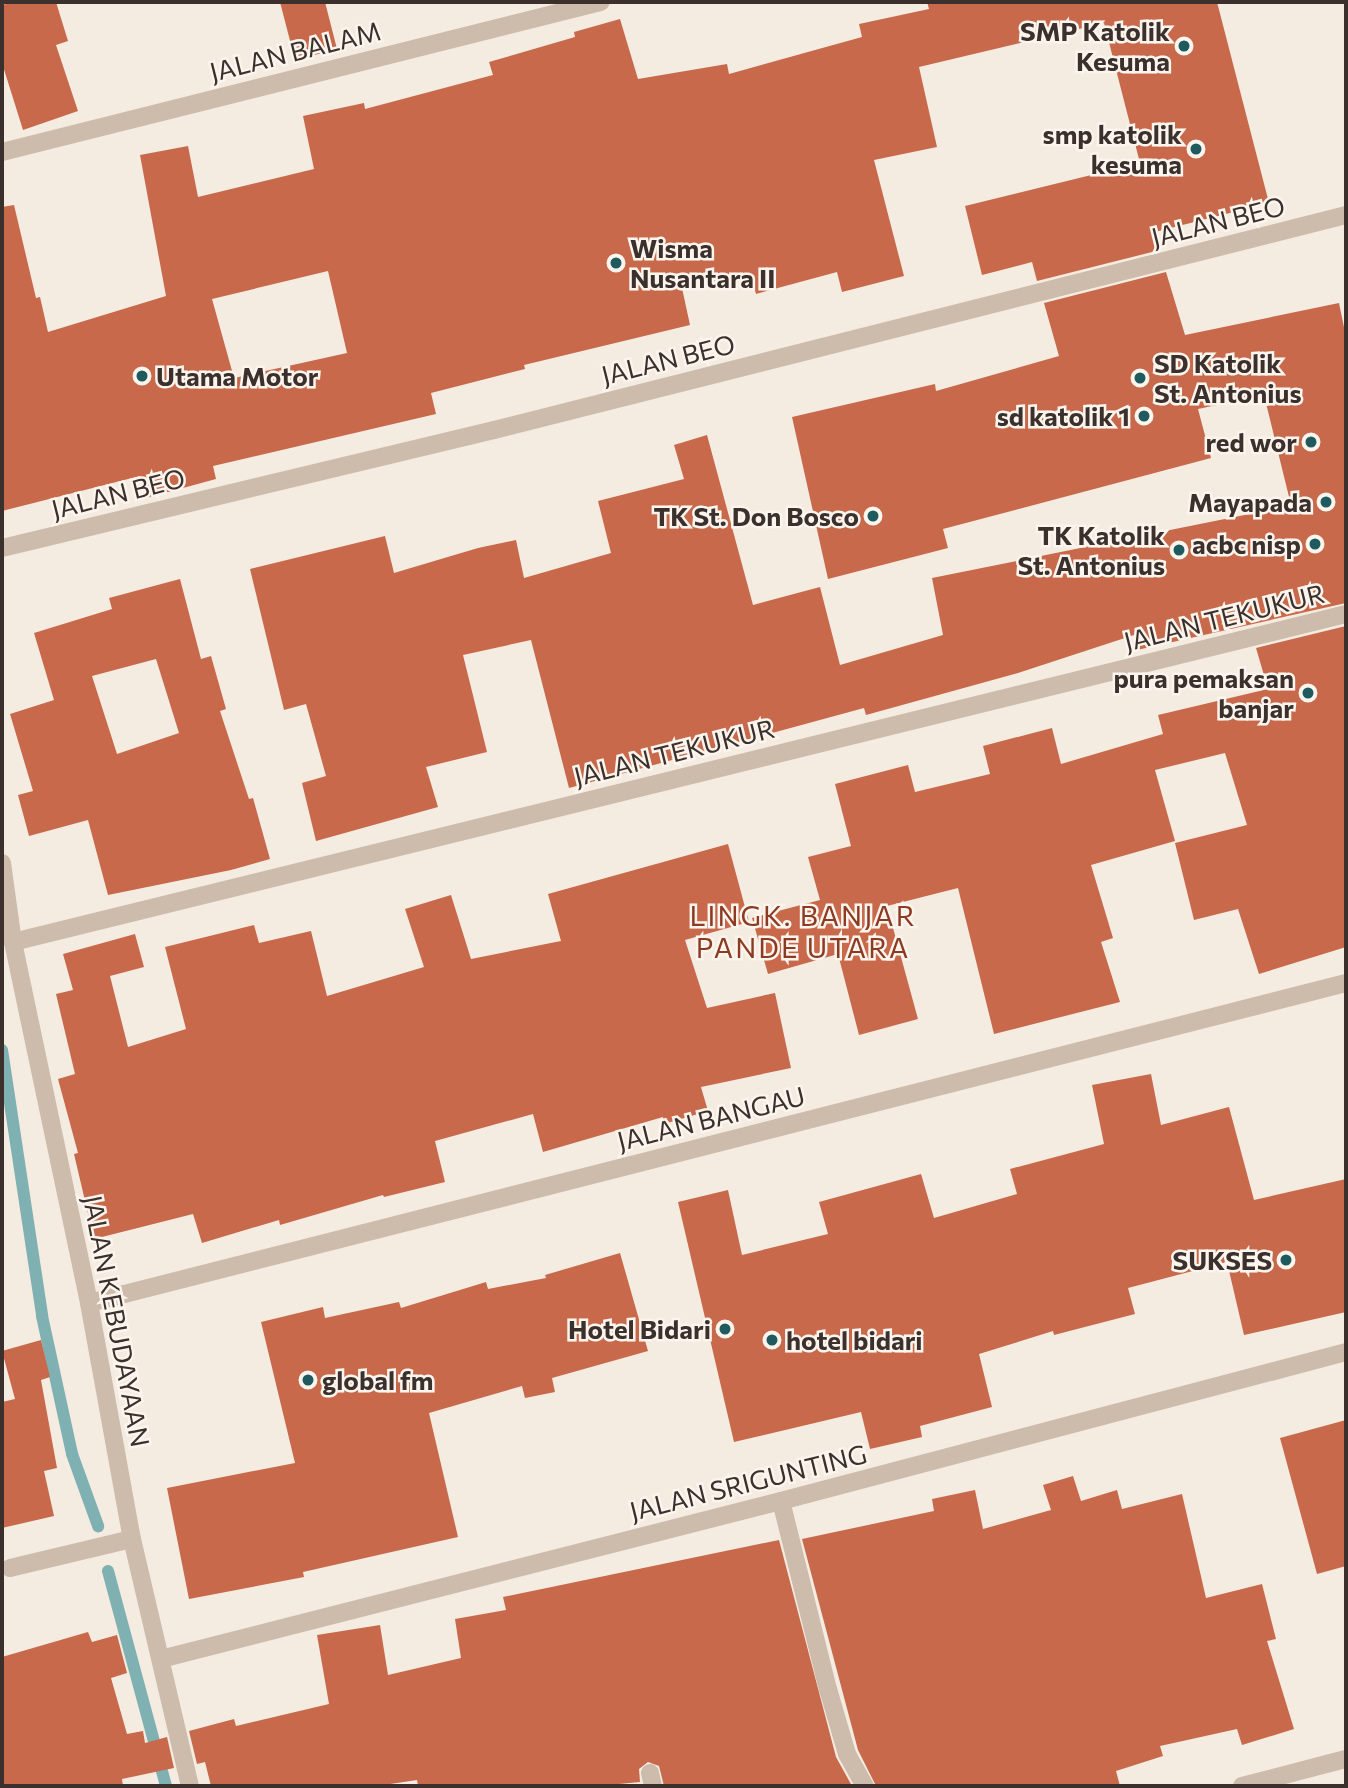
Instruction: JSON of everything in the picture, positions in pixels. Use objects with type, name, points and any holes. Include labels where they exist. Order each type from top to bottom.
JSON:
[{"type":"street","name":"JALAN BALAM","points":[[2,152],[601,2]]},
{"type":"street","name":"JALAN BEO","points":[[2,548],[508,426],[1346,215]]},
{"type":"street","name":"JALAN TEKUKUR","points":[[13,942],[1346,614]]},
{"type":"street","name":"JALAN KEBUDAYAAN","points":[[2,863],[13,942],[89,1303],[132,1539],[190,1786]]},
{"type":"street","name":"JALAN BANGAU","points":[[89,1303],[1346,983]]},
{"type":"street","name":"JALAN SRIGUNTING","points":[[161,1659],[781,1501],[1346,1352]]},
{"type":"street","points":[[781,1501],[828,1689],[847,1754],[864,1786]]},
{"type":"street","points":[[10,1569],[132,1539]]},
{"type":"street","points":[[1242,1786],[1346,1759]]},
{"type":"building","points":[[14,2],[56,2],[68,41],[56,45],[78,111],[23,130],[2,63],[2,5]]},
{"type":"building","points":[[280,2],[325,2],[337,49],[295,60]]},
{"type":"building","points":[[927,2],[1217,2],[1269,203],[1155,232],[1160,250],[1037,281],[1032,262],[982,275],[965,206],[1140,163],[1104,23],[919,67],[937,147],[874,160],[904,276],[842,292],[837,272],[756,294],[750,273],[682,288],[690,325],[524,365],[525,369],[431,393],[436,414],[213,466],[216,479],[146,498],[140,476],[2,511],[2,207],[14,205],[36,298],[40,297],[48,332],[166,296],[140,155],[188,146],[198,197],[314,169],[303,116],[364,103],[365,109],[493,75],[489,62],[575,37],[574,32],[620,19],[638,79],[727,64],[729,74],[862,37],[859,24],[929,9]],"holes":[[[328,271],[347,353],[234,378],[212,299]]]},
{"type":"building","points":[[1166,272],[1185,335],[1339,303],[1346,337],[1346,603],[1137,650],[1134,635],[1018,673],[866,715],[864,708],[569,788],[531,640],[463,655],[487,752],[426,767],[438,807],[316,841],[302,783],[326,776],[306,704],[284,710],[250,569],[385,536],[394,573],[478,548],[516,540],[524,578],[611,553],[598,501],[684,479],[674,445],[707,435],[753,605],[820,587],[840,665],[943,635],[932,578],[1274,509],[1273,505],[1290,501],[1264,395],[1198,409],[1211,458],[943,529],[948,548],[828,579],[792,417],[935,384],[936,391],[1059,356],[1044,303]]},
{"type":"building","points":[[180,579],[201,659],[211,656],[226,709],[220,711],[249,799],[253,798],[270,859],[231,870],[108,895],[88,820],[29,836],[18,795],[33,791],[10,714],[54,700],[34,633],[112,609],[109,598]],"holes":[[[156,659],[179,733],[117,754],[92,676]]]},
{"type":"building","points":[[1346,626],[1346,947],[1259,974],[1238,909],[1194,920],[1175,843],[1247,825],[1225,753],[1155,770],[1175,841],[1091,865],[1113,938],[1101,942],[1120,1002],[994,1034],[958,888],[887,906],[918,1019],[859,1035],[838,954],[768,974],[752,918],[820,900],[808,857],[851,846],[835,784],[908,765],[915,792],[990,774],[983,746],[1052,728],[1061,764],[1163,734],[1158,715],[1268,689],[1256,648]]},
{"type":"building","points":[[728,844],[749,922],[685,940],[707,1008],[775,993],[791,1068],[701,1087],[708,1111],[664,1124],[663,1117],[543,1152],[533,1114],[435,1141],[445,1182],[384,1197],[383,1195],[280,1225],[279,1220],[202,1243],[193,1214],[94,1239],[74,1154],[78,1153],[58,1079],[75,1074],[56,994],[73,990],[63,954],[135,934],[144,967],[110,976],[128,1047],[186,1029],[165,947],[254,925],[259,943],[311,931],[327,996],[424,967],[405,909],[451,895],[471,959],[561,941],[548,894]]},
{"type":"building","points":[[1151,1074],[1161,1125],[1229,1107],[1254,1200],[1346,1179],[1346,1312],[1244,1335],[1227,1262],[1128,1288],[1135,1314],[1054,1335],[1053,1331],[979,1354],[992,1407],[920,1426],[922,1437],[870,1449],[861,1412],[734,1442],[678,1202],[728,1190],[742,1255],[828,1234],[819,1202],[921,1174],[934,1218],[1017,1194],[1010,1169],[1104,1144],[1092,1085]]},
{"type":"building","points":[[620,1253],[648,1351],[552,1378],[555,1392],[525,1398],[522,1386],[429,1413],[458,1537],[303,1572],[304,1577],[189,1599],[167,1488],[295,1463],[261,1322],[323,1307],[325,1318],[399,1302],[401,1308],[486,1282],[488,1289],[546,1278],[545,1275]]},
{"type":"building","points":[[41,1340],[50,1377],[41,1380],[57,1468],[44,1471],[54,1516],[2,1528],[2,1402],[15,1399],[2,1351]]},
{"type":"building","points":[[1346,1420],[1346,1566],[1317,1574],[1280,1438]]},
{"type":"building","points":[[1073,1476],[1081,1501],[1117,1490],[1122,1509],[1182,1494],[1206,1598],[1262,1584],[1276,1639],[1267,1641],[1294,1729],[1242,1745],[1237,1729],[1160,1746],[1163,1756],[1116,1771],[1120,1786],[876,1786],[858,1750],[802,1539],[934,1511],[932,1499],[975,1490],[983,1529],[1051,1510],[1043,1485]]},
{"type":"building","points":[[779,1540],[836,1757],[852,1786],[664,1786],[659,1766],[648,1762],[639,1769],[640,1782],[598,1786],[418,1786],[417,1780],[377,1786],[211,1786],[205,1762],[197,1764],[189,1731],[234,1719],[236,1726],[329,1704],[317,1635],[380,1625],[388,1675],[461,1658],[455,1619],[506,1610],[503,1597]]},
{"type":"building","points":[[88,1632],[92,1642],[117,1635],[127,1673],[111,1678],[127,1734],[143,1731],[145,1743],[167,1737],[174,1768],[122,1779],[123,1786],[2,1786],[2,1657]]},
{"type":"waterway","points":[[2,1050],[42,1316],[72,1454],[98,1526]]},
{"type":"waterway","points":[[108,1571],[166,1786]]},
{"type":"place","name":"SMP Katolik Kesuma","points":[[1184,46]]},
{"type":"place","name":"smp katolik kesuma","points":[[1196,149]]},
{"type":"place","name":"Wisma Nusantara II","points":[[616,263]]},
{"type":"place","name":"Utama Motor","points":[[142,376]]},
{"type":"place","name":"SD Katolik St. Antonius","points":[[1140,378]]},
{"type":"place","name":"sd katolik 1","points":[[1144,416]]},
{"type":"place","name":"red wor","points":[[1311,442]]},
{"type":"place","name":"Mayapada","points":[[1326,502]]},
{"type":"place","name":"TK St. Don Bosco","points":[[873,516]]},
{"type":"place","name":"acbc nisp","points":[[1315,544]]},
{"type":"place","name":"TK Katolik St. Antonius","points":[[1179,550]]},
{"type":"place","name":"pura pemaksan banjar","points":[[1308,693]]},
{"type":"place","name":"SUKSES","points":[[1286,1260]]},
{"type":"place","name":"Hotel Bidari","points":[[725,1329]]},
{"type":"place","name":"hotel bidari","points":[[772,1340]]},
{"type":"place","name":"global fm","points":[[308,1380]]},
{"type":"district","name":"LINGK. BANJAR PANDE UTARA","points":[[803,931]]}]
